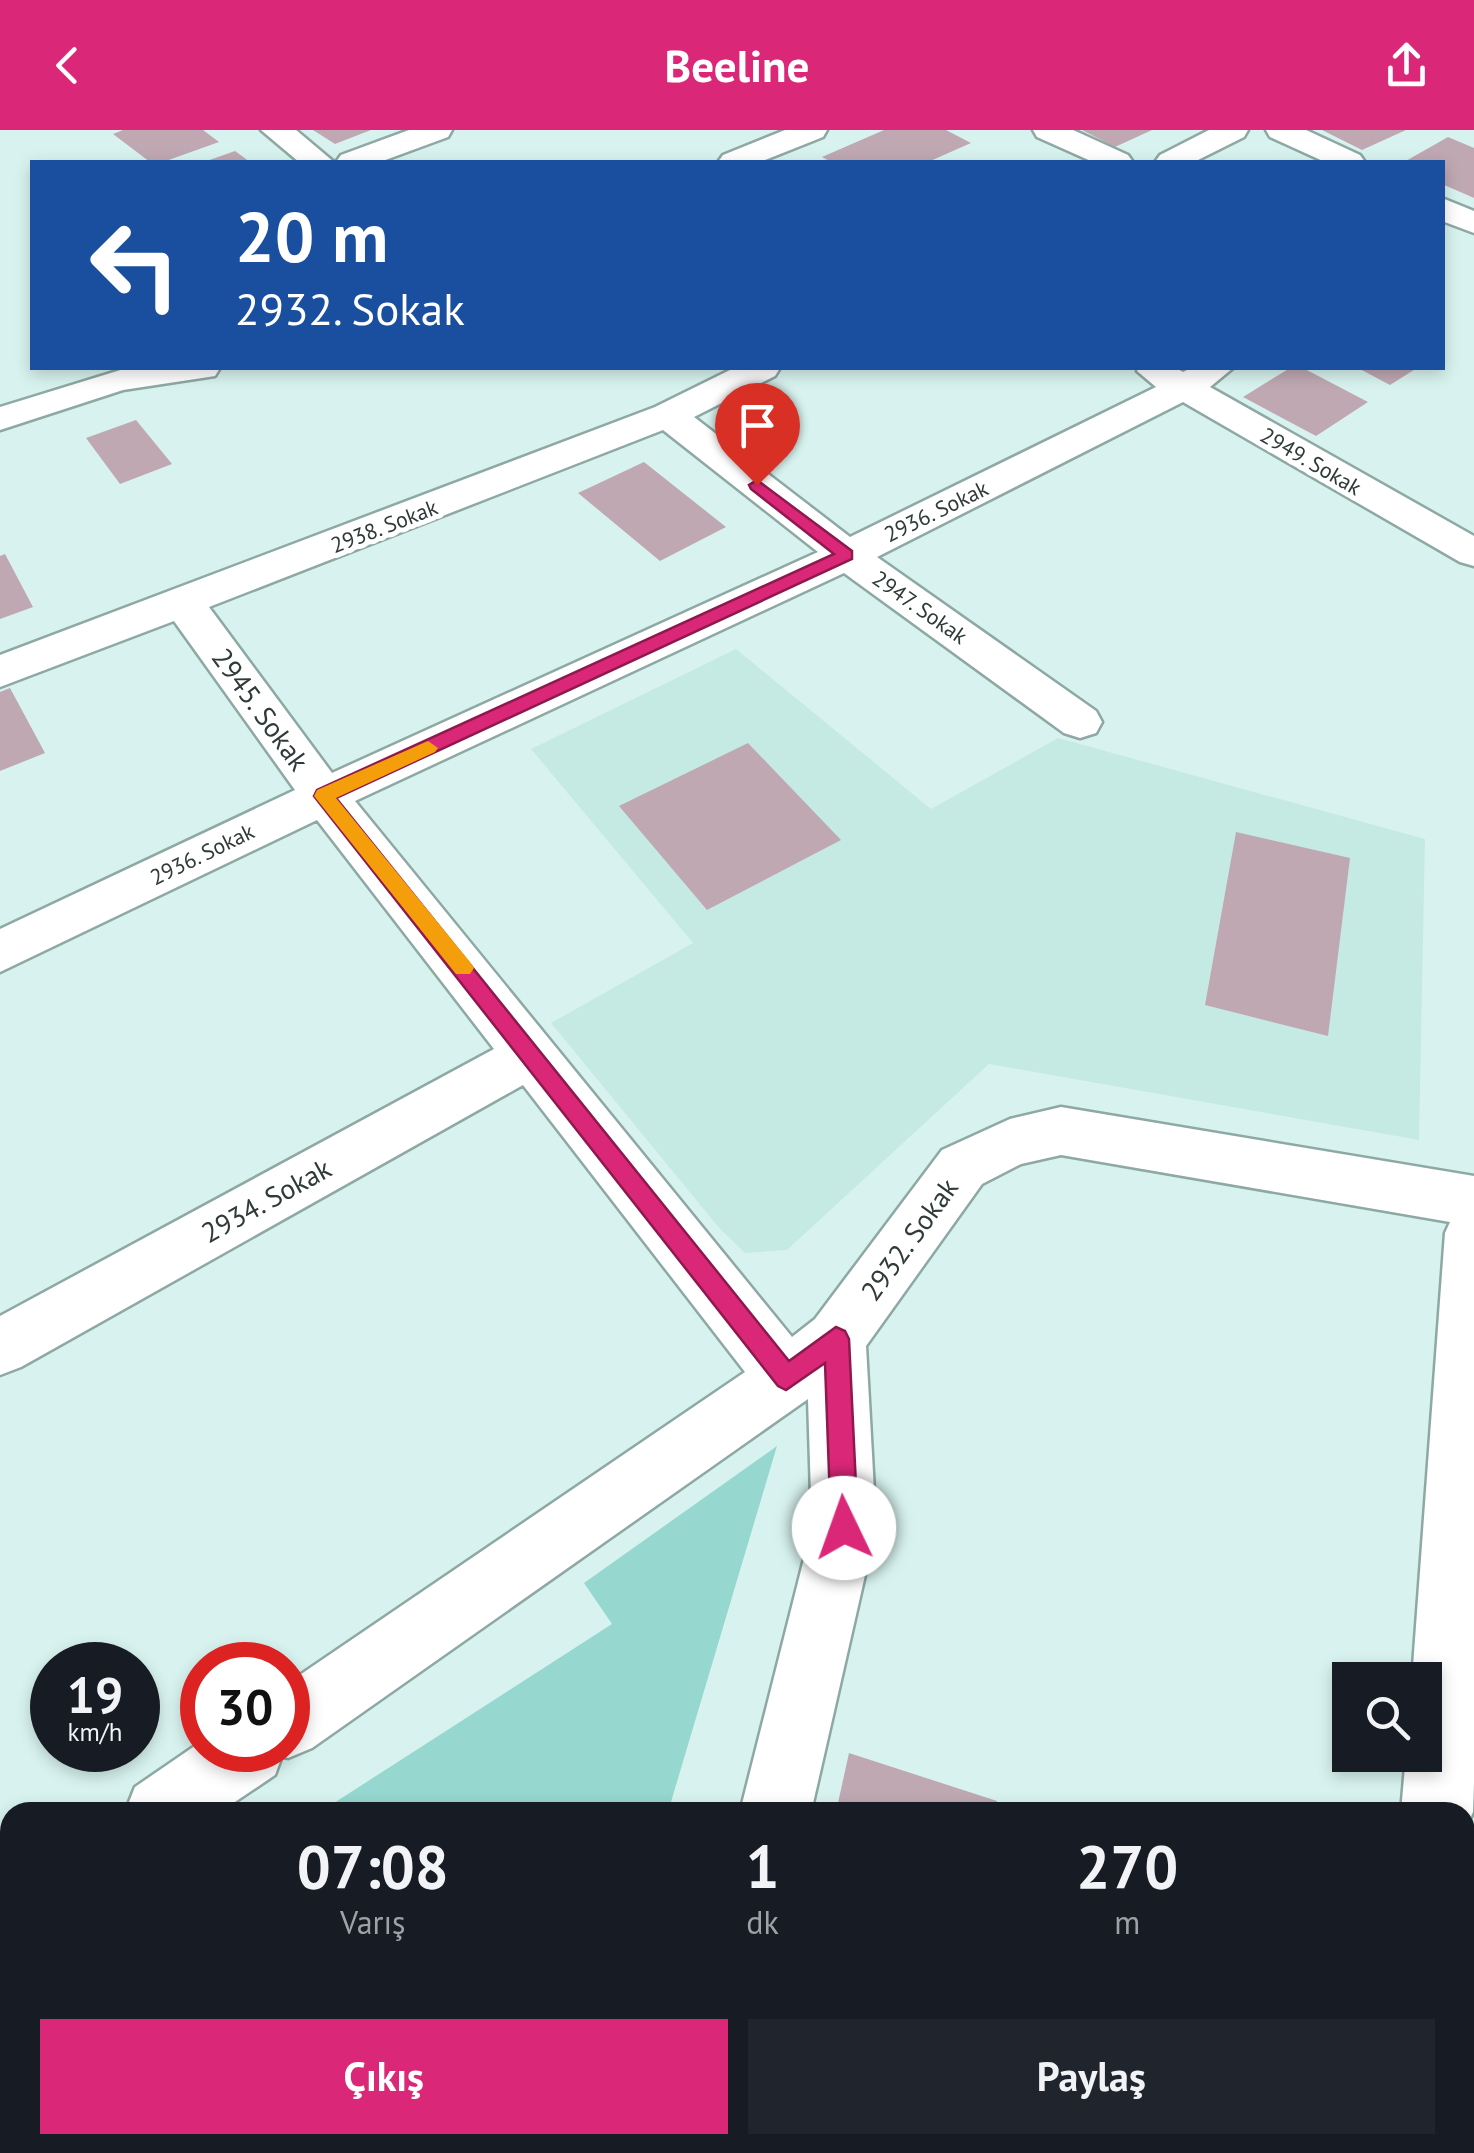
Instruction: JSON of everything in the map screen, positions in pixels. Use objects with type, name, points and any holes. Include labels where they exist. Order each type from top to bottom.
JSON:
[{"type":"street","points":[[276,130],[315,160]]},
{"type":"street","points":[[357,160],[436,130]]},
{"type":"street","points":[[734,130],[777,156]]},
{"type":"street","points":[[748,160],[777,156],[812,130]]},
{"type":"street","points":[[1048,130],[1113,160]]},
{"type":"street","points":[[1175,160],[1233,130]]},
{"type":"street","points":[[1281,130],[1345,160]]},
{"type":"street","points":[[0,419],[117,380],[188,370]]},
{"type":"street","name":"2938. Sokak","points":[[0,672],[668,415],[758,370]]},
{"type":"street","name":"2949. Sokak","points":[[1183,374],[1474,553]]},
{"type":"street","name":"2936. Sokak","points":[[0,952],[324,796],[846,555],[1183,374]]},
{"type":"street","name":"2947. Sokak","points":[[668,415],[846,555],[1080,722]]},
{"type":"street","name":"2945. Sokak","points":[[184,604],[324,796],[786,1378]]},
{"type":"street","name":"2934. Sokak","points":[[0,1347],[532,1054]]},
{"type":"street","name":"2932. Sokak","points":[[310,1709],[786,1378],[836,1339],[962,1166],[1010,1143],[1062,1131],[1474,1201]]},
{"type":"street","points":[[1439,1802],[1474,1233]]},
{"type":"street","points":[[778,1802],[844,1528],[836,1339]]},
{"type":"street","points":[[175,1802],[218,1772]]},
{"type":"shaded area","points":[[736,649],[931,809],[1058,738],[1425,839],[1419,1140],[989,1064],[787,1250],[745,1253],[720,1229],[551,1023],[693,943],[531,749]]},
{"type":"shaded area","points":[[777,1446],[671,1802],[336,1802],[612,1624],[584,1583]]},
{"type":"building","points":[[123,130],[203,130],[219,142],[169,160],[147,160],[113,134]]},
{"type":"building","points":[[313,130],[371,130],[335,144]]},
{"type":"building","points":[[884,130],[946,130],[971,143],[933,160],[822,157]]},
{"type":"building","points":[[1082,130],[1152,130],[1115,147]]},
{"type":"building","points":[[1322,130],[1406,130],[1362,150]]},
{"type":"building","points":[[1448,137],[1474,148],[1474,198],[1445,185],[1445,160],[1408,160]]},
{"type":"building","points":[[235,151],[247,160],[210,160]]},
{"type":"building","points":[[1287,370],[1307,370],[1368,402],[1316,436],[1243,397]]},
{"type":"building","points":[[1362,370],[1414,370],[1390,385]]},
{"type":"building","points":[[136,420],[172,464],[120,484],[86,438]]},
{"type":"building","points":[[644,462],[726,527],[660,561],[578,493]]},
{"type":"building","points":[[5,554],[33,607],[0,619],[0,556]]},
{"type":"building","points":[[10,688],[45,753],[0,771],[0,692]]},
{"type":"building","points":[[748,743],[841,840],[707,910],[619,806]]},
{"type":"building","points":[[1236,832],[1350,858],[1328,1036],[1205,1005]]},
{"type":"building","points":[[849,1753],[997,1801],[997,1802],[838,1802]]},
{"type":"slow traffic","points":[[428,748],[324,796],[463,968]]},
{"type":"route","points":[[757,485],[846,555],[324,796],[786,1378],[836,1339],[844,1528]]}]
